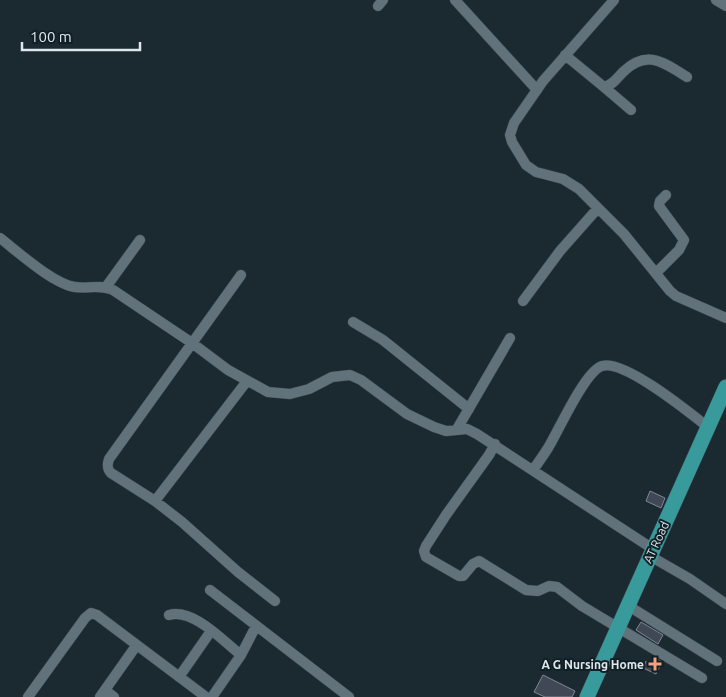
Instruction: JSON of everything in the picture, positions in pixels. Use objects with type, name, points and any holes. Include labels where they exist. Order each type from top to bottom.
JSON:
[{"type":"highway","name":"AT Road","points":[[587,697],[627,605],[709,428],[722,407],[726,387]]},
{"type":"street","points":[[614,0],[537,90],[514,123],[510,135],[512,142],[526,165],[536,172],[571,184],[598,208],[624,234],[676,296],[726,318]]},
{"type":"street","points":[[716,0],[726,6]]},
{"type":"street","points":[[460,2],[537,90]]},
{"type":"street","points":[[565,55],[631,110]]},
{"type":"street","points":[[604,87],[613,83],[627,68],[643,59],[657,60],[686,77]]},
{"type":"street","points":[[656,273],[680,250],[684,240],[659,206],[660,201],[666,196]]},
{"type":"street","points":[[523,301],[560,251],[598,208]]},
{"type":"street","points":[[0,238],[32,263],[67,284],[75,287],[106,287],[134,303],[228,370],[268,392],[290,394],[309,389],[332,377],[350,375],[361,380],[407,414],[434,427],[446,431],[467,429],[477,434],[533,470],[726,604]]},
{"type":"street","points":[[106,287],[140,240]]},
{"type":"street","points":[[241,275],[114,452],[108,465],[108,470],[155,501],[182,522],[238,572],[275,601]]},
{"type":"street","points":[[353,322],[384,340],[469,409]]},
{"type":"street","points":[[457,429],[510,338]]},
{"type":"street","points":[[533,470],[548,448],[580,390],[594,371],[601,366],[618,367],[628,371],[677,403],[709,428]]},
{"type":"street","points":[[155,501],[247,381]]},
{"type":"street","points":[[494,444],[489,455],[426,546],[424,552],[426,557],[459,576],[463,576],[479,560],[529,591],[538,591],[549,586],[557,587],[582,606],[702,678]]},
{"type":"street","points":[[210,590],[349,697]]},
{"type":"street","points":[[627,605],[717,661]]},
{"type":"street","points":[[169,615],[176,613],[189,616],[241,655]]},
{"type":"street","points":[[28,697],[88,614],[94,614],[206,697]]},
{"type":"street","points":[[212,697],[241,655],[256,626]]},
{"type":"street","points":[[179,677],[211,631]]},
{"type":"street","points":[[114,697],[103,694],[136,646]]},
{"type":"building","points":[[650,491],[665,498],[661,508],[646,501]]},
{"type":"building","points":[[641,622],[663,635],[658,644],[636,630]]},
{"type":"building","points":[[654,657],[662,662],[656,674],[643,668],[646,661],[650,664]]},
{"type":"building","points":[[543,675],[575,691],[572,697],[545,697],[534,692]]},
{"type":"place","name":"A G Nursing Home","points":[[655,664]]}]
